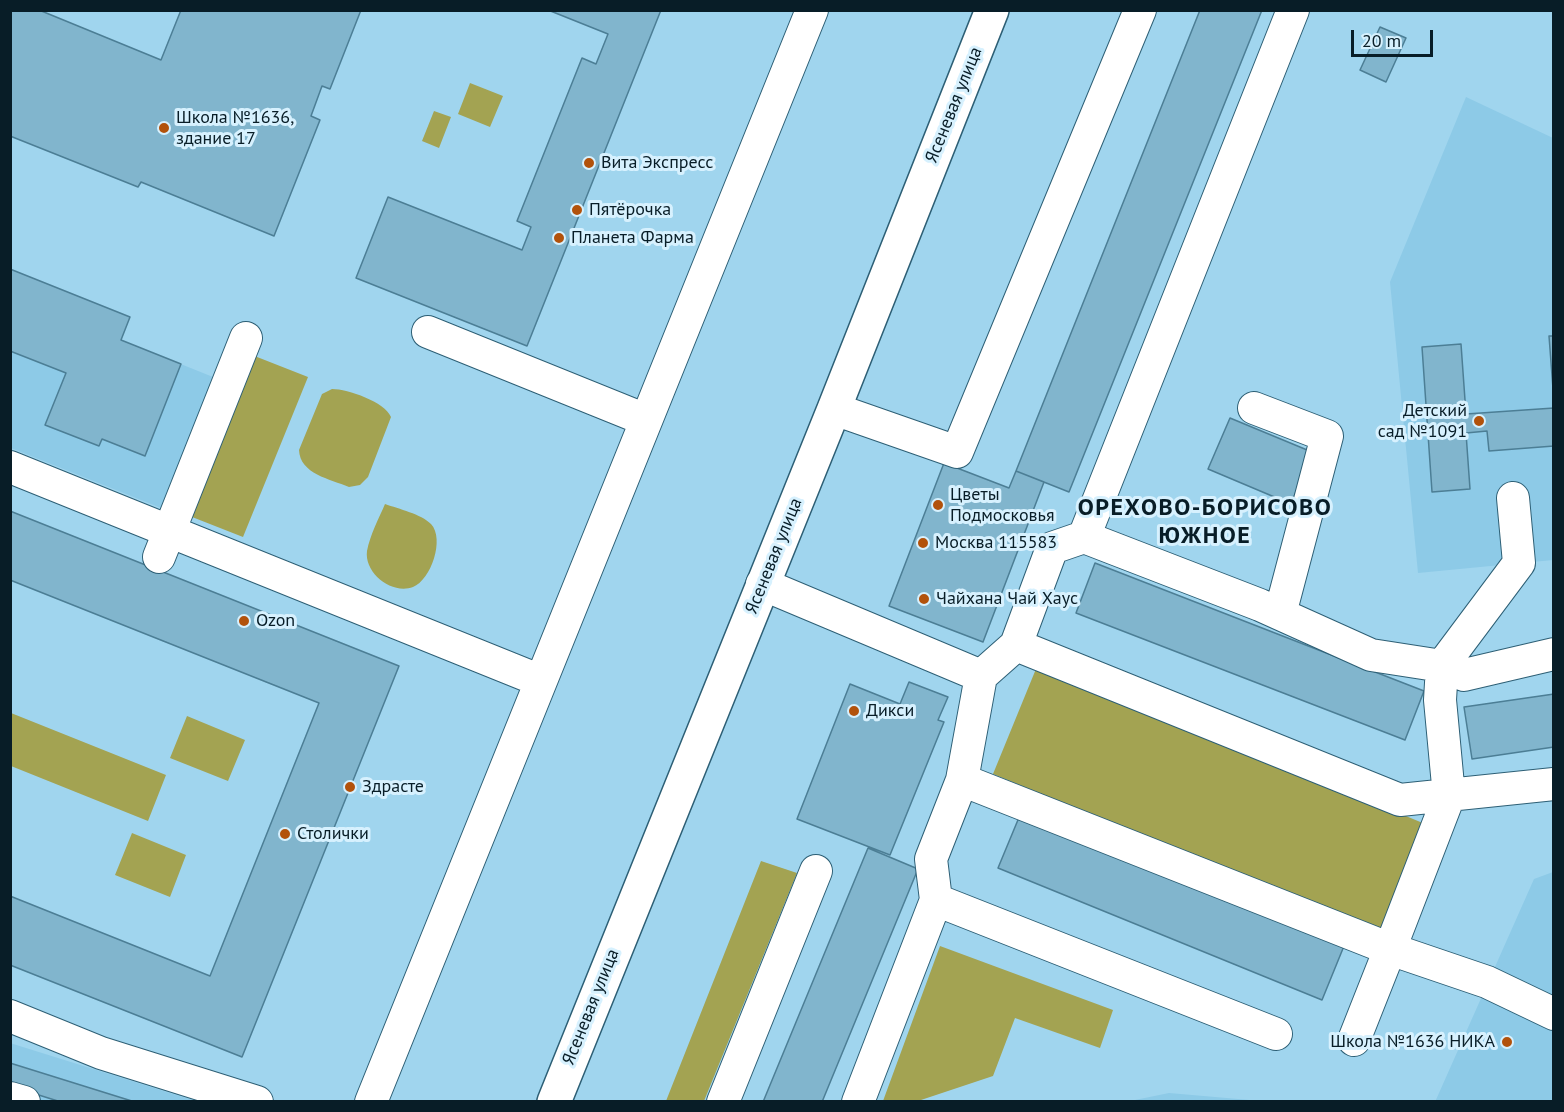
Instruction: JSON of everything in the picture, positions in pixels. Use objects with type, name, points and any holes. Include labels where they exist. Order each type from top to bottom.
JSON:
[{"type":"main road","name":"Ясеневая улица","points":[[554,1101],[834,409],[992,10]]},
{"type":"lane","points":[[370,1101],[812,10]]},
{"type":"lane","points":[[834,409],[957,452],[1140,10]]},
{"type":"lane","points":[[1084,537],[1293,10]]},
{"type":"lane","points":[[428,332],[646,420]]},
{"type":"lane","points":[[164,544],[246,338]]},
{"type":"lane","points":[[1254,408],[1327,435],[1280,614]]},
{"type":"lane","points":[[10,467],[164,544],[541,681]]},
{"type":"lane","points":[[1354,1040],[1449,796],[1440,700],[1442,666],[1518,563],[1513,498]]},
{"type":"lane","points":[[858,1101],[936,900],[931,859],[962,780],[981,676],[1016,645],[1052,548],[1084,537],[1280,614],[1371,655],[1442,666],[1464,675],[1554,654]]},
{"type":"lane","points":[[762,584],[981,676]]},
{"type":"lane","points":[[1016,645],[1400,800],[1554,784]]},
{"type":"lane","points":[[962,780],[1390,949],[1487,982],[1554,1014]]},
{"type":"lane","points":[[723,1101],[816,871]]},
{"type":"lane","points":[[936,900],[1276,1034]]},
{"type":"lane","points":[[10,1016],[101,1053],[257,1101]]},
{"type":"lane","points":[[10,1098],[24,1101]]},
{"type":"shaded area","points":[[470,83],[503,96],[490,127],[458,114]]},
{"type":"shaded area","name":"Детский сад №1091","points":[[1466,97],[1553,138],[1553,560],[1418,573],[1390,282]]},
{"type":"shaded area","points":[[434,111],[451,117],[439,148],[422,141]]},
{"type":"shaded area","points":[[10,270],[130,317],[121,340],[213,377],[161,508],[11,448]]},
{"type":"shaded area","points":[[252,355],[308,377],[243,537],[187,515]]},
{"type":"shaded area","points":[[332,389],[365,397],[382,406],[391,417],[368,477],[360,485],[349,487],[317,475],[305,465],[301,458],[299,450],[322,394]]},
{"type":"shaded area","points":[[385,504],[422,517],[431,524],[435,531],[437,539],[434,558],[420,583],[413,587],[405,589],[388,585],[375,574],[367,559],[370,539]]},
{"type":"shaded area","points":[[1038,664],[1430,826],[1384,936],[993,774]]},
{"type":"shaded area","points":[[11,713],[166,775],[148,821],[11,766]]},
{"type":"shaded area","points":[[187,716],[245,740],[228,781],[170,758]]},
{"type":"shaded area","points":[[132,833],[186,855],[170,897],[115,875]]},
{"type":"shaded area","points":[[761,861],[797,873],[704,1101],[666,1101]]},
{"type":"shaded area","name":"Школа №1636 НИКА","points":[[1553,872],[1553,1101],[1435,1102],[1534,879]]},
{"type":"shaded area","points":[[940,946],[1113,1010],[1100,1048],[1015,1018],[993,1076],[918,1101],[883,1101]]},
{"type":"shaded area","points":[[10,1043],[186,1098],[198,1101],[11,1101]]},
{"type":"shaded area","points":[[1169,1093],[1261,1101],[1130,1101]]},
{"type":"building","name":"Школа №1636, здание 17","points":[[10,10],[39,10],[161,60],[181,10],[361,10],[330,89],[322,86],[311,116],[320,120],[274,236],[141,182],[138,187],[10,136]]},
{"type":"building","points":[[548,10],[661,10],[527,346],[356,278],[388,197],[522,250],[531,227],[517,221],[582,58],[596,64],[608,34]]},
{"type":"building","points":[[1200,10],[1262,10],[1069,492],[1016,471]]},
{"type":"building","points":[[1380,27],[1406,38],[1386,82],[1360,70]]},
{"type":"building","points":[[10,269],[130,317],[121,340],[181,364],[145,456],[102,439],[99,446],[45,425],[66,373],[10,351]]},
{"type":"building","points":[[1549,336],[1554,336],[1554,402]]},
{"type":"building","points":[[1461,344],[1466,414],[1554,408],[1554,446],[1489,451],[1487,431],[1466,433],[1470,489],[1432,492],[1422,347]]},
{"type":"building","points":[[1230,418],[1312,452],[1291,504],[1208,469]]},
{"type":"building","points":[[944,463],[1009,488],[1016,471],[1044,482],[983,642],[889,606]]},
{"type":"building","points":[[10,511],[399,666],[242,1057],[10,965],[10,896],[210,976],[319,703],[10,580]]},
{"type":"building","points":[[1095,563],[1424,691],[1405,740],[1076,613]]},
{"type":"building","points":[[909,682],[948,697],[938,720],[944,722],[890,855],[797,819],[850,684],[900,704]]},
{"type":"building","points":[[1554,694],[1554,747],[1472,759],[1464,707]]},
{"type":"building","points":[[1020,815],[1344,946],[1322,1000],[998,868]]},
{"type":"building","points":[[868,848],[918,869],[822,1102],[763,1102]]},
{"type":"building","points":[[10,1063],[135,1102],[61,1102],[10,1086]]},
{"type":"place","name":"Школа №1636, здание 17","points":[[164,128]]},
{"type":"place","name":"Вита Экспресс","points":[[589,163]]},
{"type":"place","name":"Пятёрочка","points":[[577,210]]},
{"type":"place","name":"Планета Фарма","points":[[559,238]]},
{"type":"place","name":"Детский сад №1091","points":[[1479,421]]},
{"type":"place","name":"Цветы Подмосковья","points":[[938,505]]},
{"type":"place","name":"Москва 115583","points":[[923,543]]},
{"type":"place","name":"Чайхана Чай Хаус","points":[[924,599]]},
{"type":"place","name":"Ozon","points":[[244,621]]},
{"type":"place","name":"Дикси","points":[[854,711]]},
{"type":"place","name":"Здрасте","points":[[350,787]]},
{"type":"place","name":"Столички","points":[[285,834]]},
{"type":"place","name":"Школа №1636 НИКА","points":[[1507,1042]]},
{"type":"district","name":"ОРЕХОВО-БОРИСОВО ЮЖНОЕ","points":[[1205,522]]}]
